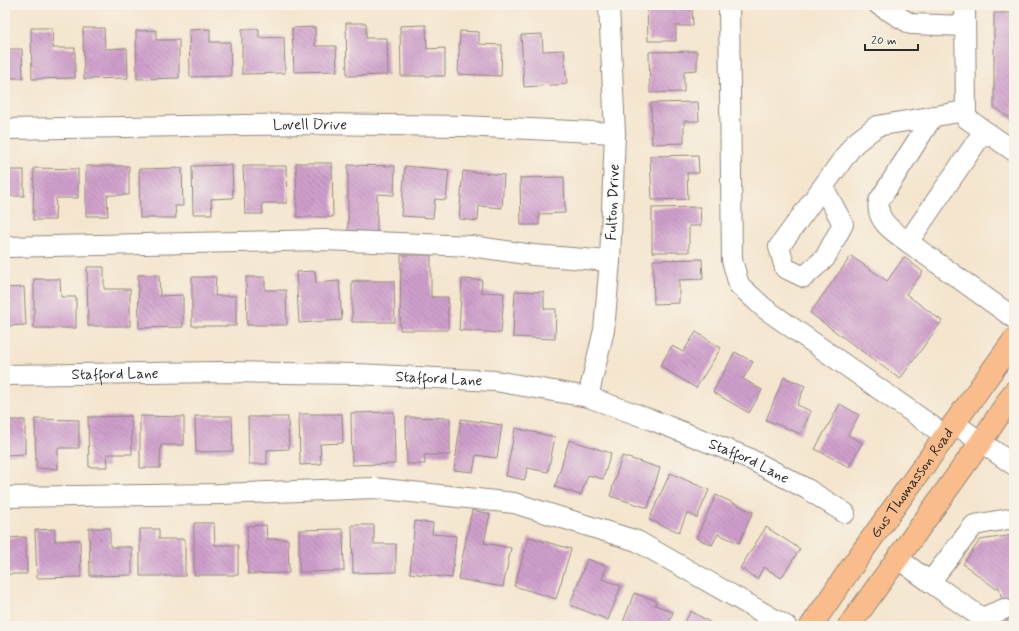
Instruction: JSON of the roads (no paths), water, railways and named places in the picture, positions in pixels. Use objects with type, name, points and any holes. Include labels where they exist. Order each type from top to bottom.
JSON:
[{"type":"main road","name":"Gus Thomasson Road","points":[[811,626],[862,552],[1014,340]]},
{"type":"main road","points":[[849,626],[981,442],[1014,392]]},
{"type":"street","name":"Fulton Drive","points":[[588,397],[604,330],[610,260],[615,133],[609,5]]},
{"type":"street","points":[[729,5],[732,260],[739,285],[764,308],[950,430],[981,442],[1014,465]]},
{"type":"street","points":[[879,5],[911,24],[965,26]]},
{"type":"street","points":[[965,5],[966,118],[1014,151]]},
{"type":"street","points":[[823,187],[854,144],[877,126],[965,111]]},
{"type":"street","points":[[933,116],[879,201],[877,209],[886,226],[1014,318]]},
{"type":"street","name":"Lovell Drive","points":[[5,129],[313,124],[463,126],[615,133]]},
{"type":"street","points":[[908,242],[984,131]]},
{"type":"street","points":[[5,247],[325,240],[471,246],[533,256],[610,260]]},
{"type":"street","name":"Stafford Lane","points":[[5,375],[222,372],[357,374],[495,381],[588,397],[652,420],[746,457],[807,489],[845,513]]},
{"type":"street","points":[[5,497],[220,494],[374,488],[514,503],[637,541],[786,626]]},
{"type":"street","points":[[930,582],[974,525],[1014,518]]},
{"type":"street","points":[[897,558],[982,618],[1004,609]]}]
